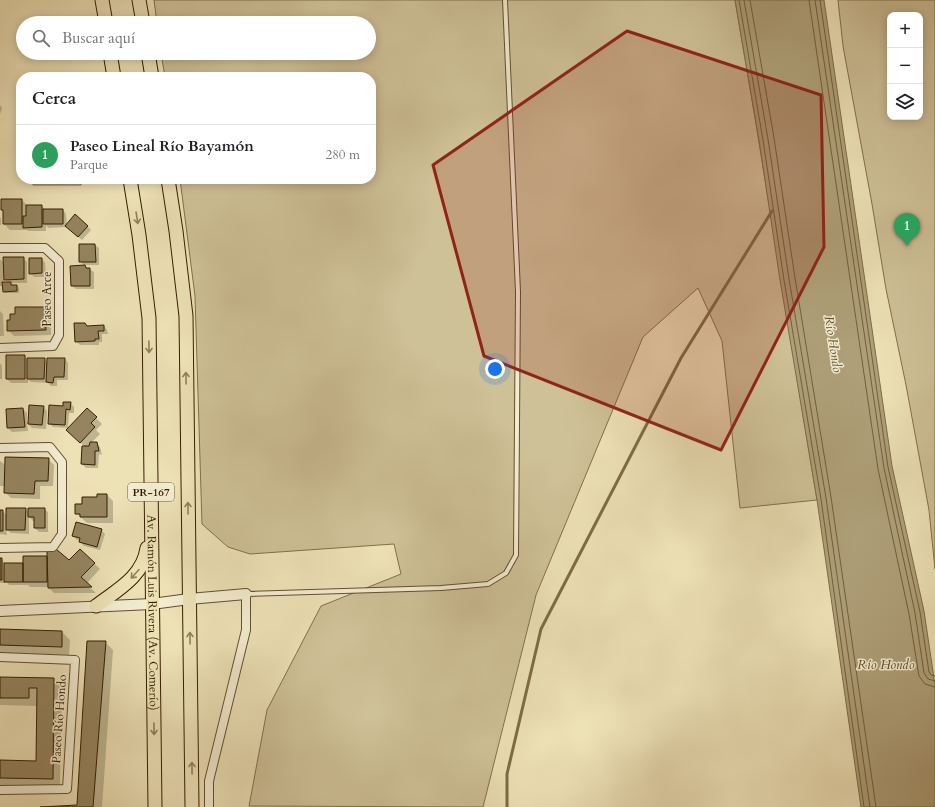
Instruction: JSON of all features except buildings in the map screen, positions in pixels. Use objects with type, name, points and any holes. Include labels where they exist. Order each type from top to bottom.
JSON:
[{"type":"main road","points":[[102,0],[105,16]]},
{"type":"main road","points":[[139,0],[142,16]]},
{"type":"main road","points":[[111,60],[113,72]]},
{"type":"main road","points":[[149,60],[151,72]]},
{"type":"main road","name":"Av. Ramón Luis Rivera (Av. Comerío)","points":[[131,184],[140,235],[149,318],[155,807]]},
{"type":"main road","name":"PR-167","points":[[169,184],[186,316],[192,807]]},
{"type":"main road","points":[[96,606],[140,570],[146,559],[151,525]]},
{"type":"street","name":"Paseo Arce","points":[[0,248],[45,248],[59,261],[59,335],[53,346],[0,348]]},
{"type":"street","points":[[0,448],[50,447],[62,462],[62,534],[53,547],[0,548]]},
{"type":"street","points":[[0,611],[152,604],[246,594],[246,630],[209,781],[209,807]]},
{"type":"street","name":"Paseo Río Hondo","points":[[0,657],[75,660],[66,789],[0,790]]},
{"type":"lane","points":[[246,594],[441,588],[488,584],[506,572],[516,555],[518,292],[505,0]]},
{"type":"highlighted area","points":[[627,31],[821,95],[824,247],[721,450],[484,356],[433,165]]},
{"type":"shaded area","points":[[154,0],[735,0],[817,500],[740,508],[722,341],[698,288],[643,337],[536,595],[483,807],[249,806],[267,710],[321,606],[401,574],[394,544],[250,554],[228,547],[202,524],[195,296],[181,184],[376,184],[376,72],[164,72],[162,60],[376,60],[376,16],[156,16]]},
{"type":"shaded area","points":[[838,0],[935,0],[935,569],[929,510],[906,385],[886,289],[843,46]]},
{"type":"shaded area","points":[[33,184],[81,184],[81,185]]},
{"type":"water","name":"Río Hondo","points":[[735,0],[824,0],[892,466],[924,611],[935,685],[935,807],[861,807],[817,500]]},
{"type":"waterway","points":[[507,807],[507,774],[541,629],[681,358],[772,211]]},
{"type":"place","name":"Paseo Lineal Río Bayamón","points":[[907,246]]}]
